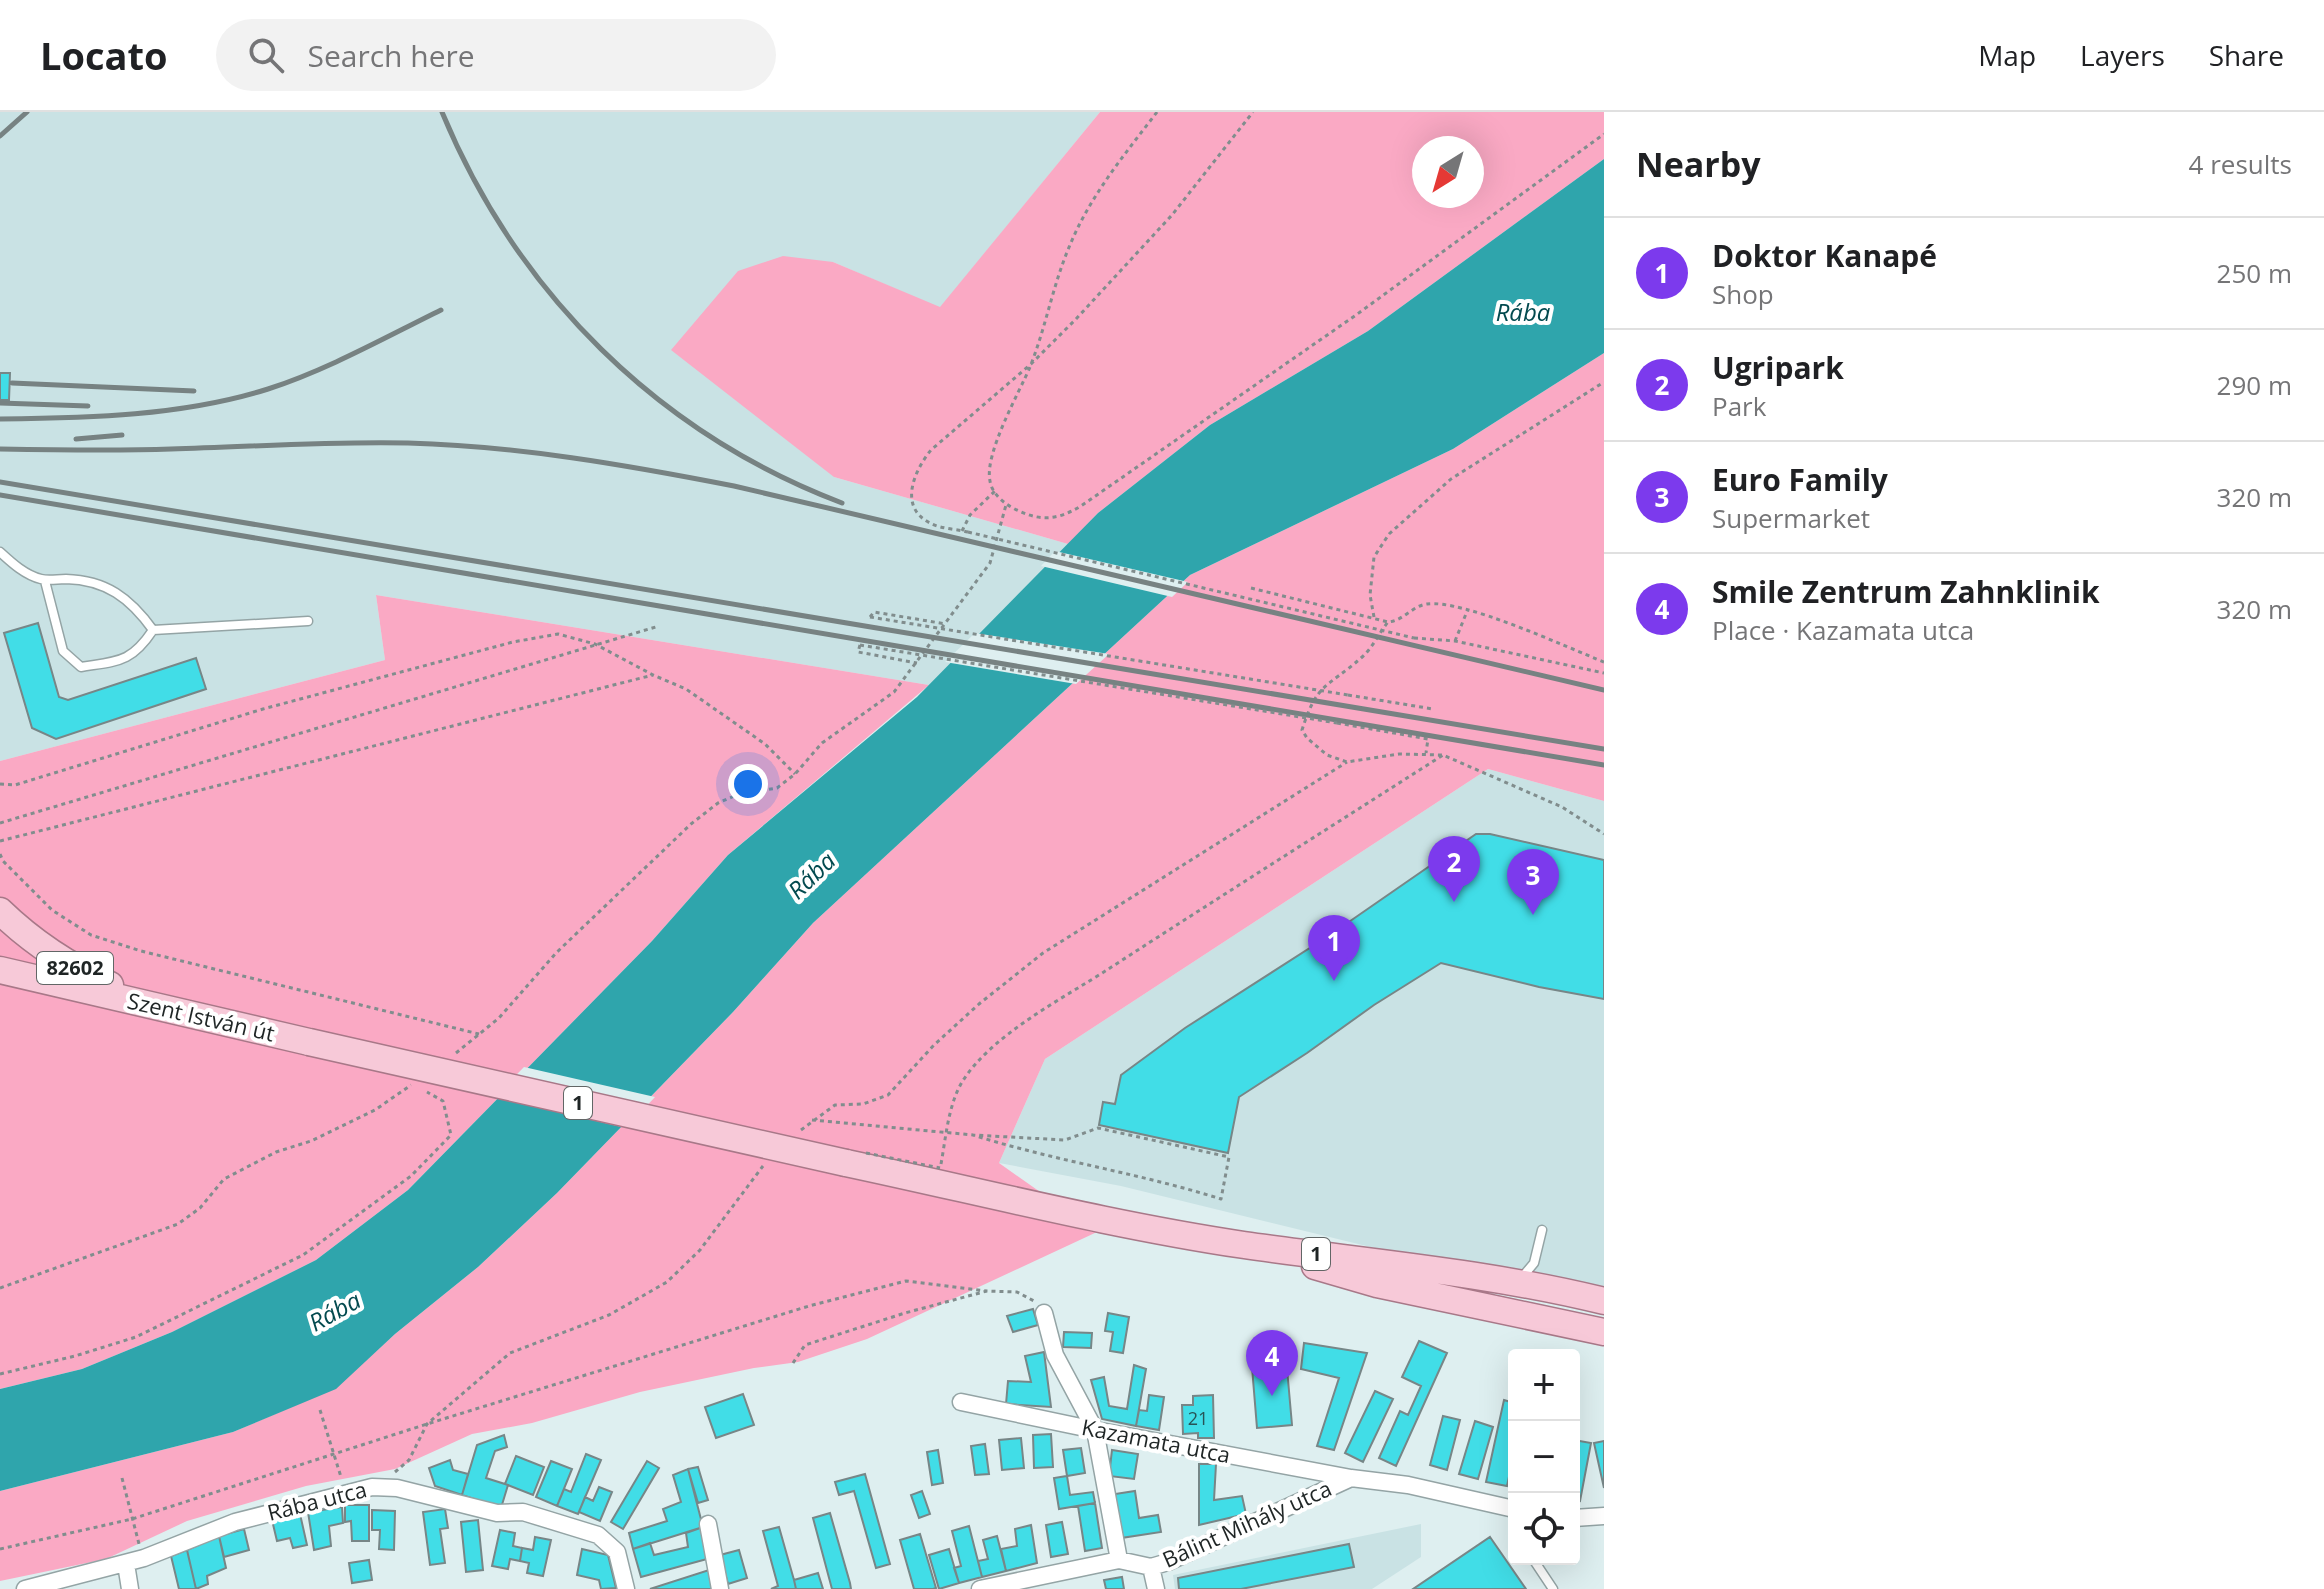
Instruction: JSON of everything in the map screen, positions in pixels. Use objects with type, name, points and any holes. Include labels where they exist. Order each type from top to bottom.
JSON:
[{"type":"main road","name":"82602","points":[[0,911],[37,944],[81,972],[161,1007]]},
{"type":"main road","name":"Szent István út","points":[[0,970],[846,1163],[1242,1245]]},
{"type":"main road","name":"1","points":[[1242,1245],[1482,1277],[1604,1301]]},
{"type":"main road","name":"1","points":[[1242,1245],[1377,1284],[1604,1332]]},
{"type":"street","points":[[1044,1313],[1055,1355],[1095,1430],[1119,1560]]},
{"type":"street","name":"Kazamata utca","points":[[961,1402],[1351,1478]]},
{"type":"street","name":"Bálint Mihály utca","points":[[980,1589],[1119,1560],[1151,1567],[1168,1562],[1351,1478],[1408,1485],[1508,1508]]},
{"type":"street","name":"Rába utca","points":[[25,1589],[126,1564],[235,1522],[372,1487],[397,1488],[497,1513],[523,1512],[598,1535],[617,1552],[626,1589]]},
{"type":"street","points":[[1580,1518],[1604,1516]]},
{"type":"street","points":[[708,1524],[720,1589]]},
{"type":"street","points":[[126,1564],[130,1589]]},
{"type":"street","points":[[1151,1567],[1156,1589]]},
{"type":"lane","points":[[0,552],[28,575],[45,581],[67,579],[105,586],[138,609],[153,630]]},
{"type":"lane","points":[[45,581],[63,651],[81,667],[114,662],[133,655],[153,630],[308,621]]},
{"type":"lane","points":[[1482,1277],[1524,1275],[1534,1263],[1542,1230]]},
{"type":"lane","points":[[1537,1565],[1553,1589]]},
{"type":"path","points":[[1157,112],[1107,178],[1070,242],[1031,364],[1006,417],[993,456],[990,482],[995,491],[1006,505],[1033,517],[1055,519],[1081,506],[1356,315],[1604,134]]},
{"type":"path","points":[[1253,112],[1172,215],[1031,364],[931,450],[920,464],[913,481],[911,502],[918,514],[930,524],[1414,638],[1455,641],[1604,673]]},
{"type":"path","points":[[1374,617],[1370,595],[1374,557],[1389,534],[1451,479],[1604,382]]},
{"type":"path","points":[[962,531],[970,515],[995,491]]},
{"type":"path","points":[[456,1053],[499,1018],[556,953],[691,824],[718,803],[739,794],[777,788],[795,774],[822,743],[894,692],[990,563],[1006,505]]},
{"type":"path","points":[[1251,588],[1388,622],[1428,604],[1468,609],[1604,662]]},
{"type":"path","points":[[1455,641],[1468,609]]},
{"type":"path","points":[[947,624],[874,612],[870,617],[1433,709]]},
{"type":"path","points":[[1347,762],[1327,755],[1302,730],[1311,702],[1325,685],[1364,656],[1388,622]]},
{"type":"path","points":[[0,823],[659,626]]},
{"type":"path","points":[[0,784],[15,785],[263,709],[513,642],[558,634],[595,644],[686,689],[765,744],[795,774]]},
{"type":"path","points":[[917,663],[858,652],[860,645],[1428,739],[1426,753]]},
{"type":"path","points":[[0,841],[653,675]]},
{"type":"path","points":[[973,1135],[1221,1199],[1229,1157],[1098,1128],[1065,1140],[812,1120],[835,1105],[863,1104],[888,1095],[934,1045],[1043,953],[1347,762],[1426,753],[1443,755],[1562,807],[1604,834]]},
{"type":"path","points":[[940,1168],[953,1102],[963,1081],[989,1051],[1081,987],[1443,755]]},
{"type":"path","points":[[0,854],[3,861],[52,910],[91,935],[141,951],[480,1034]]},
{"type":"path","points":[[0,1288],[178,1224],[200,1208],[224,1179],[276,1152],[311,1141],[375,1110],[419,1080]]},
{"type":"path","points":[[406,1089],[415,1089]]},
{"type":"path","points":[[0,1374],[136,1337],[303,1255],[411,1176],[451,1135],[443,1101],[423,1090]]},
{"type":"path","points":[[372,1487],[409,1460],[427,1424],[510,1353],[609,1315],[667,1282],[700,1250],[739,1201],[756,1173]]},
{"type":"path","points":[[0,1549],[132,1519],[739,1326],[906,1281],[1017,1292],[1033,1299],[1044,1313]]},
{"type":"path","points":[[793,1363],[805,1345],[987,1291]]},
{"type":"path","points":[[320,1410],[346,1492]]},
{"type":"path","points":[[122,1478],[144,1558]]},
{"type":"shaded area","points":[[0,112],[1100,112],[940,308],[833,262],[834,477],[1068,544],[929,685],[376,595],[385,660],[0,761]]},
{"type":"shaded area","points":[[1100,112],[1604,112],[1604,159],[1368,331],[1210,425],[1098,513],[1068,544],[834,477],[671,350],[738,271],[783,256],[833,262],[940,307]]},
{"type":"shaded area","points":[[1604,353],[1604,801],[1488,769],[1045,1059],[999,1163],[1097,1232],[867,1339],[798,1362],[640,1392],[532,1423],[472,1434],[395,1469],[306,1486],[187,1521],[106,1559],[0,1581],[0,1491],[233,1432],[336,1388],[395,1334],[478,1267],[557,1193],[733,1012],[813,923],[1190,575],[1453,449]]},
{"type":"shaded area","points":[[376,595],[929,685],[728,855],[652,941],[408,1190],[316,1260],[172,1332],[82,1369],[0,1389],[0,761],[385,660]]},
{"type":"shaded area","points":[[1488,769],[1604,801],[1604,1304],[1121,1186],[999,1163],[1045,1059]]},
{"type":"shaded area","points":[[1421,1524],[1421,1557],[1372,1589],[1175,1589],[1173,1575]]},
{"type":"water","name":"Rába","points":[[1604,159],[1604,353],[1453,449],[1190,575],[813,923],[733,1012],[557,1193],[478,1267],[395,1334],[336,1389],[233,1432],[0,1491],[0,1389],[82,1369],[172,1332],[316,1260],[408,1190],[652,941],[728,855],[917,697],[1098,513],[1210,425],[1368,331]]},
{"type":"pier","points":[[1055,551],[1188,582],[1172,597],[1041,566]]},
{"type":"pier","points":[[975,633],[1109,654],[1076,684],[945,662]]},
{"type":"pier","points":[[524,1067],[655,1097],[626,1128],[495,1097]]},
{"type":"building","points":[[0,373],[10,373],[9,400],[0,400]]},
{"type":"building","points":[[38,623],[59,697],[68,700],[196,658],[206,689],[56,739],[32,728],[4,633]]},
{"type":"building","points":[[1476,834],[1490,834],[1604,860],[1604,999],[1441,963],[1239,1097],[1228,1153],[1099,1125],[1103,1102],[1115,1104],[1121,1075],[1185,1028],[1330,935]]},
{"type":"building","points":[[1033,1309],[1038,1325],[1013,1332],[1007,1316]]},
{"type":"building","points":[[1108,1313],[1129,1317],[1123,1353],[1110,1351],[1113,1332],[1105,1331]]},
{"type":"building","points":[[1064,1332],[1092,1333],[1091,1348],[1063,1347]]},
{"type":"building","points":[[1419,1341],[1447,1353],[1396,1466],[1379,1458],[1400,1411],[1408,1415],[1421,1386],[1402,1377]]},
{"type":"building","points":[[1304,1343],[1367,1353],[1334,1450],[1317,1446],[1339,1378],[1301,1369]]},
{"type":"building","points":[[1044,1352],[1051,1407],[1006,1404],[1008,1381],[1031,1382],[1025,1356]]},
{"type":"building","points":[[1286,1357],[1292,1425],[1257,1428],[1252,1367],[1267,1366],[1266,1359]]},
{"type":"building","points":[[1134,1365],[1146,1369],[1136,1426],[1102,1419],[1091,1380],[1104,1377],[1109,1406],[1127,1409]]},
{"type":"building","points":[[1375,1391],[1393,1399],[1363,1462],[1345,1453]]},
{"type":"building","points":[[743,1394],[754,1425],[716,1438],[705,1407]]},
{"type":"building","points":[[1149,1395],[1164,1397],[1159,1430],[1136,1426],[1139,1410],[1147,1411]]},
{"type":"building","points":[[1213,1395],[1214,1438],[1198,1438],[1198,1433],[1183,1434],[1182,1405],[1193,1405],[1193,1396]]},
{"type":"building","points":[[1504,1400],[1508,1401],[1507,1486],[1486,1482]]},
{"type":"building","points":[[1443,1416],[1460,1420],[1447,1470],[1430,1465]]},
{"type":"building","points":[[1475,1421],[1493,1427],[1478,1479],[1459,1474]]},
{"type":"building","points":[[1051,1434],[1053,1467],[1034,1468],[1033,1435]]},
{"type":"building","points":[[504,1435],[507,1447],[495,1451],[486,1478],[508,1485],[501,1508],[462,1495],[477,1445]]},
{"type":"building","points":[[1021,1438],[1024,1468],[1002,1470],[999,1440]]},
{"type":"building","points":[[1580,1441],[1591,1443],[1580,1501]]},
{"type":"building","points":[[1604,1441],[1604,1488],[1594,1443]]},
{"type":"building","points":[[985,1444],[989,1474],[975,1475],[971,1446]]},
{"type":"building","points":[[1081,1448],[1085,1473],[1067,1476],[1063,1450]]},
{"type":"building","points":[[938,1450],[943,1483],[932,1485],[927,1452]]},
{"type":"building","points":[[1112,1450],[1138,1454],[1134,1479],[1109,1476]]},
{"type":"building","points":[[586,1454],[601,1460],[578,1514],[557,1506],[564,1489],[571,1492]]},
{"type":"building","points":[[516,1456],[544,1467],[533,1495],[505,1484]]},
{"type":"building","points":[[450,1460],[453,1470],[468,1474],[462,1495],[435,1486],[429,1468]]},
{"type":"building","points":[[551,1461],[572,1469],[557,1506],[536,1497]]},
{"type":"building","points":[[647,1461],[659,1468],[623,1529],[611,1522]]},
{"type":"building","points":[[1199,1464],[1216,1464],[1214,1500],[1242,1496],[1246,1514],[1199,1525]]},
{"type":"building","points":[[698,1467],[708,1500],[698,1503],[688,1469]]},
{"type":"building","points":[[688,1469],[703,1527],[633,1549],[629,1533],[667,1521],[663,1509],[681,1502],[673,1475]]},
{"type":"building","points":[[865,1474],[890,1564],[876,1568],[854,1491],[839,1495],[835,1482]]},
{"type":"building","points":[[1067,1476],[1070,1495],[1093,1492],[1095,1503],[1059,1509],[1054,1478]]},
{"type":"building","points":[[599,1487],[612,1492],[600,1521],[579,1512],[585,1497],[593,1501]]},
{"type":"building","points":[[922,1491],[930,1514],[919,1518],[911,1495]]},
{"type":"building","points":[[1135,1491],[1139,1518],[1158,1515],[1161,1532],[1121,1538],[1115,1494]]},
{"type":"building","points":[[1095,1503],[1102,1548],[1085,1551],[1078,1506]]},
{"type":"building","points":[[345,1505],[369,1505],[369,1541],[352,1541],[351,1521],[345,1522]]},
{"type":"building","points":[[342,1507],[343,1523],[329,1526],[331,1546],[314,1550],[308,1512]]},
{"type":"building","points":[[445,1509],[448,1528],[440,1529],[445,1563],[430,1565],[423,1512]]},
{"type":"building","points":[[372,1510],[395,1511],[394,1550],[379,1549],[380,1530],[372,1530]]},
{"type":"building","points":[[830,1513],[851,1589],[832,1589],[813,1518]]},
{"type":"building","points":[[300,1514],[307,1545],[293,1548],[290,1538],[277,1541],[272,1520]]},
{"type":"building","points":[[478,1520],[483,1570],[466,1572],[461,1522]]},
{"type":"building","points":[[1062,1522],[1068,1554],[1051,1557],[1046,1525]]},
{"type":"building","points":[[1031,1525],[1037,1563],[1006,1571],[1001,1549],[1017,1546],[1015,1529]]},
{"type":"building","points":[[969,1526],[982,1577],[959,1583],[954,1568],[961,1566],[952,1531]]},
{"type":"building","points":[[703,1527],[707,1559],[641,1577],[633,1549],[650,1543],[654,1555],[688,1547],[686,1533]]},
{"type":"building","points":[[779,1527],[796,1589],[771,1589],[778,1586],[763,1531]]},
{"type":"building","points":[[244,1529],[249,1550],[224,1557],[219,1536]]},
{"type":"building","points":[[500,1530],[515,1533],[513,1546],[522,1548],[520,1561],[510,1559],[508,1569],[492,1566]]},
{"type":"building","points":[[920,1534],[936,1588],[933,1589],[914,1589],[900,1540]]},
{"type":"building","points":[[219,1536],[226,1568],[207,1576],[208,1584],[196,1589],[187,1550]]},
{"type":"building","points":[[997,1536],[1006,1571],[982,1577],[978,1561],[988,1559],[983,1540]]},
{"type":"building","points":[[535,1537],[551,1540],[543,1576],[527,1573],[529,1563],[520,1561],[522,1548],[533,1550]]},
{"type":"building","points":[[1490,1537],[1526,1589],[1413,1589]]},
{"type":"building","points":[[1349,1544],[1354,1567],[1241,1589],[1179,1589],[1178,1578]]},
{"type":"building","points":[[582,1549],[608,1555],[616,1588],[601,1589],[599,1580],[577,1575]]},
{"type":"building","points":[[949,1549],[959,1583],[939,1589],[929,1555]]},
{"type":"building","points":[[187,1550],[196,1589],[179,1589],[171,1556]]},
{"type":"building","points":[[739,1550],[747,1578],[728,1584],[720,1555]]},
{"type":"building","points":[[369,1560],[372,1580],[352,1583],[349,1563]]},
{"type":"building","points":[[709,1570],[712,1589],[650,1589]]},
{"type":"building","points":[[818,1573],[823,1589],[796,1589],[794,1580]]},
{"type":"building","points":[[1122,1577],[1124,1589],[1106,1589],[1104,1580]]},
{"type":"railway","points":[[0,136],[27,112]]},
{"type":"railway","points":[[442,112],[473,178],[510,240],[553,297],[601,349],[654,396],[712,438],[775,474],[842,503]]},
{"type":"railway","points":[[0,419],[135,414],[236,398],[312,373],[441,310]]},
{"type":"railway","points":[[12,383],[194,391]]},
{"type":"railway","points":[[0,403],[88,406]]},
{"type":"railway","points":[[76,439],[122,435]]},
{"type":"railway","points":[[0,449],[128,450],[408,443],[490,448],[572,458],[734,486],[1604,690]]},
{"type":"railway","points":[[0,482],[1604,749]]},
{"type":"railway","points":[[0,495],[1604,765]]},
{"type":"place","name":"Ugripark","points":[[1454,902]]},
{"type":"place","name":"Euro Family","points":[[1533,915]]},
{"type":"place","name":"Doktor Kanapé","points":[[1334,981]]},
{"type":"place","name":"Smile Zentrum Zahnklinik","points":[[1272,1396]]}]
